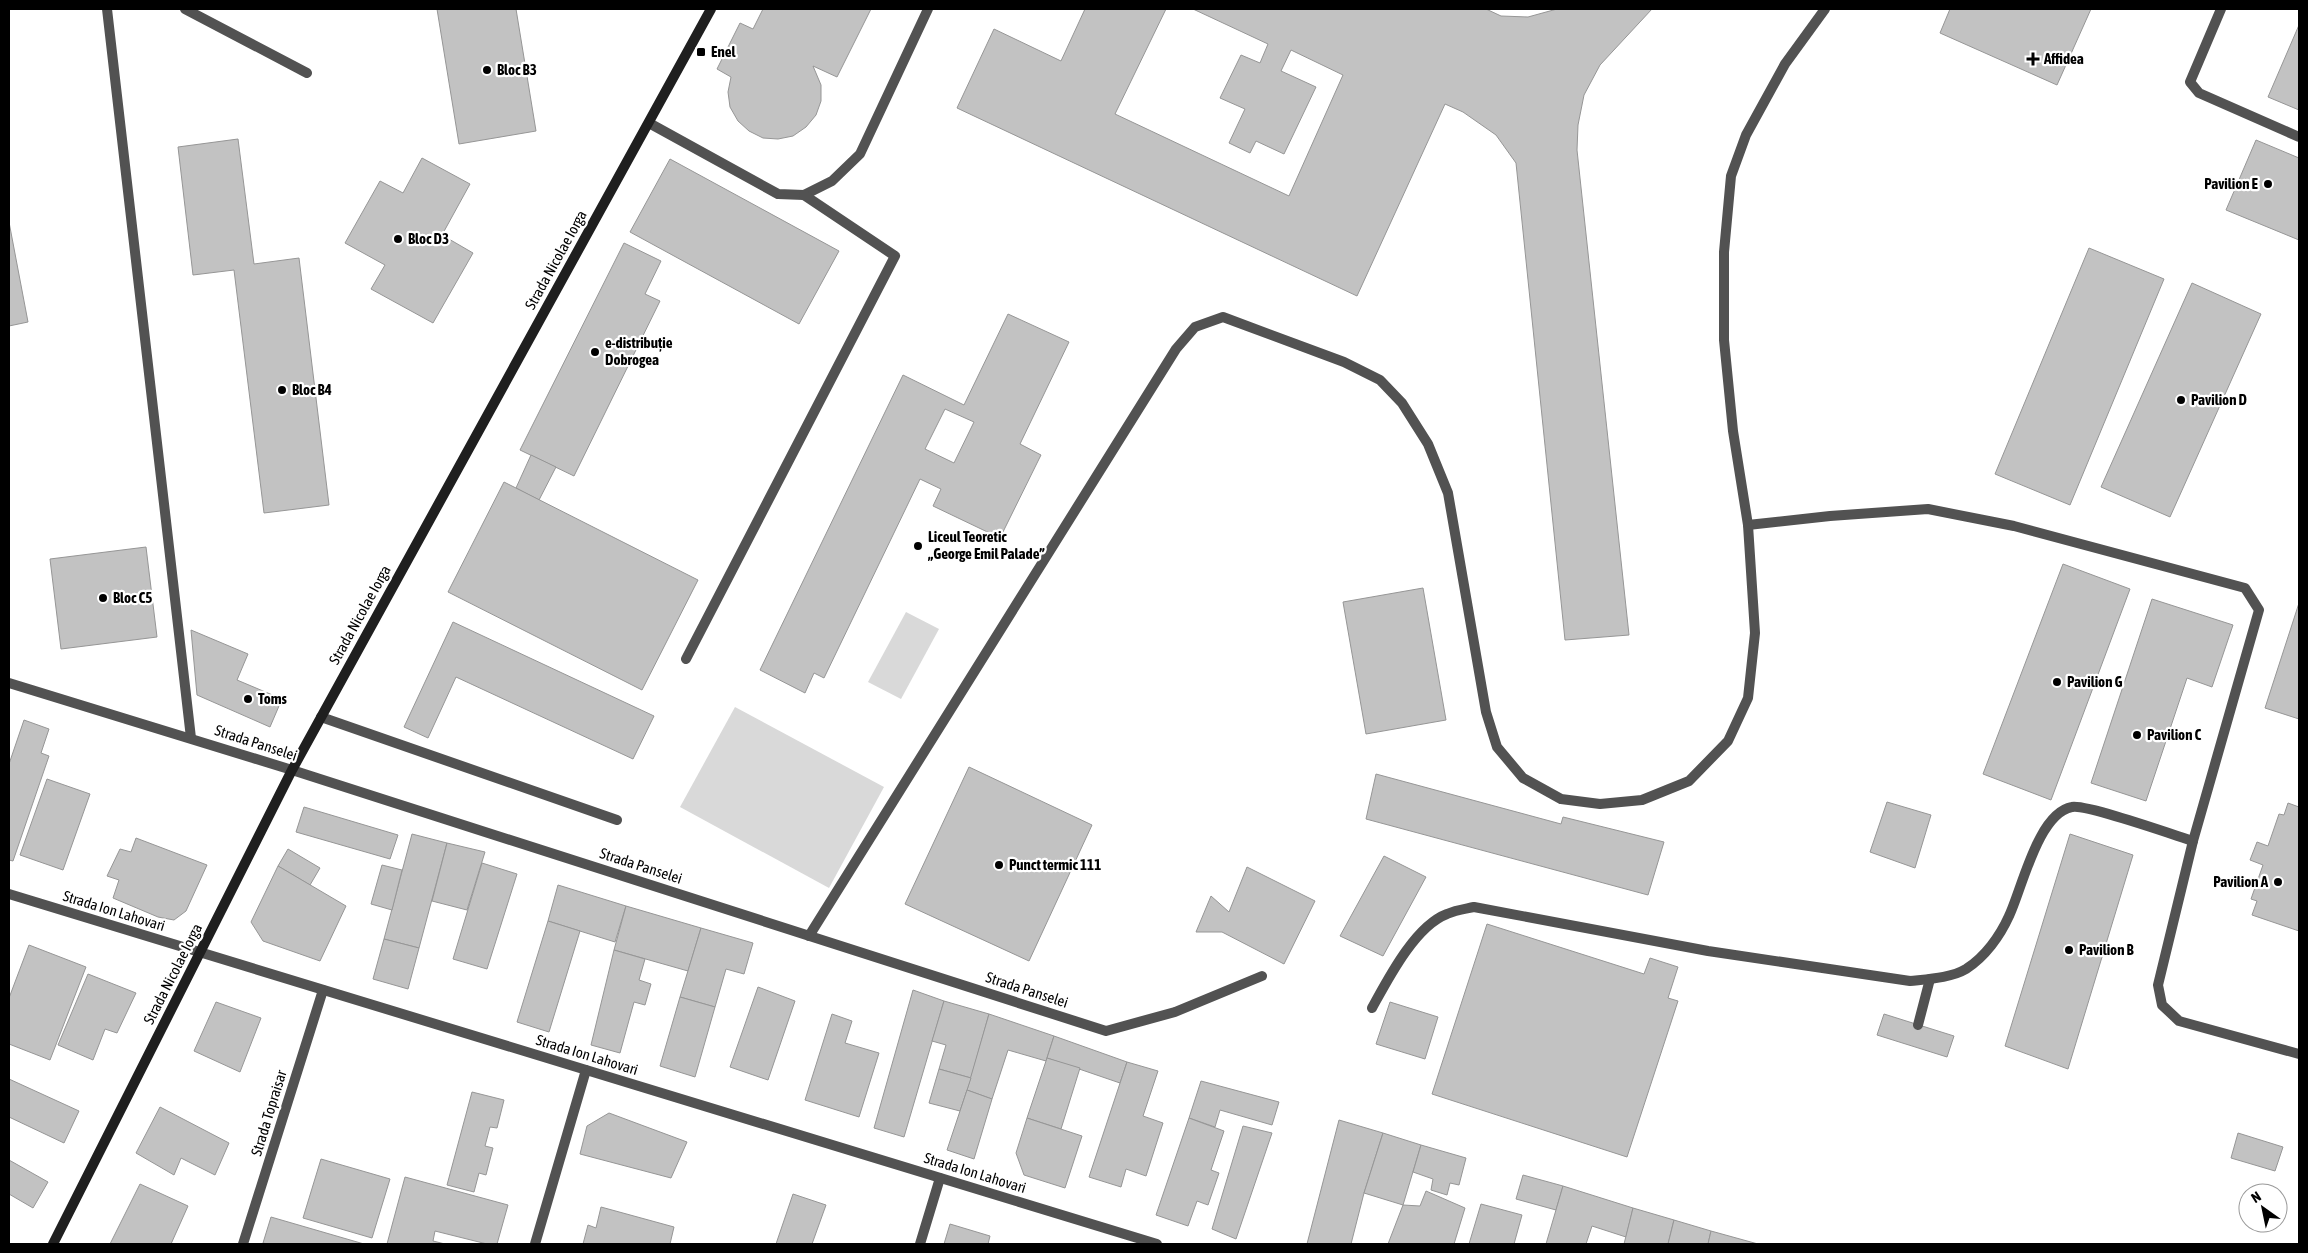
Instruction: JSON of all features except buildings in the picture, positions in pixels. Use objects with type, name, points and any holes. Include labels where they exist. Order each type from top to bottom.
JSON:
[{"type":"street","points":[[107,9],[191,738]]},
{"type":"street","points":[[185,9],[307,72]]},
{"type":"street","name":"Strada Nicolae Iorga","points":[[53,1244],[292,770],[711,9]]},
{"type":"street","points":[[649,123],[778,194],[804,195],[832,180],[860,154],[928,9]]},
{"type":"street","points":[[809,936],[1176,349],[1195,327],[1223,317],[1344,362],[1380,380],[1402,403],[1428,444],[1448,493],[1486,712],[1497,747],[1523,778],[1561,799],[1600,804],[1642,800],[1688,781],[1728,741],[1748,698],[1755,633],[1748,525],[1733,431],[1724,340],[1724,252],[1731,176],[1746,135],[1785,64],[1825,9]]},
{"type":"street","points":[[2221,9],[2190,82],[2199,93],[2299,136]]},
{"type":"street","points":[[686,659],[895,256],[804,195]]},
{"type":"street","points":[[1748,525],[1830,516],[1928,509],[2014,526],[2245,588],[2259,610],[2193,841],[2158,985],[2162,1005],[2179,1021],[2299,1054]]},
{"type":"street","name":"Strada Panselei","points":[[9,683],[292,770],[1106,1031],[1175,1012],[1262,976]]},
{"type":"street","points":[[321,717],[617,820]]},
{"type":"street","points":[[1372,1008],[1389,977],[1426,928],[1446,914],[1474,907],[1708,951],[1910,981],[1930,979],[1965,969],[1988,950],[2009,917],[2036,844],[2054,817],[2072,807],[2091,810],[2193,841]]},
{"type":"street","name":"Strada Ion Lahovari","points":[[9,894],[1157,1244]]},
{"type":"street","points":[[1918,1025],[1930,979]]},
{"type":"street","name":"Strada Topraisar","points":[[243,1244],[323,990]]},
{"type":"street","points":[[535,1244],[586,1070]]},
{"type":"street","points":[[920,1244],[940,1178]]},
{"type":"shaded area","points":[[906,612],[939,629],[901,699],[868,682]]},
{"type":"shaded area","points":[[735,707],[884,787],[829,888],[680,807]]},
{"type":"place","name":"Enel","points":[[701,52]]},
{"type":"place","name":"Affidea","points":[[2033,59]]},
{"type":"place","name":"Bloc B3","points":[[487,70]]},
{"type":"place","name":"Pavilion E","points":[[2268,184]]},
{"type":"place","name":"Bloc D3","points":[[398,239]]},
{"type":"place","name":"e-distribuție Dobrogea","points":[[595,352]]},
{"type":"place","name":"Bloc B4","points":[[282,390]]},
{"type":"place","name":"Pavilion D","points":[[2181,400]]},
{"type":"place","name":"Liceul Teoretic „George Emil Palade”","points":[[918,546]]},
{"type":"place","name":"Bloc C5","points":[[103,598]]},
{"type":"place","name":"Pavilion G","points":[[2057,682]]},
{"type":"place","name":"Toms","points":[[248,699]]},
{"type":"place","name":"Pavilion C","points":[[2137,735]]},
{"type":"place","name":"Punct termic 111","points":[[999,865]]},
{"type":"place","name":"Pavilion A","points":[[2278,882]]},
{"type":"place","name":"Pavilion B","points":[[2069,950]]}]
